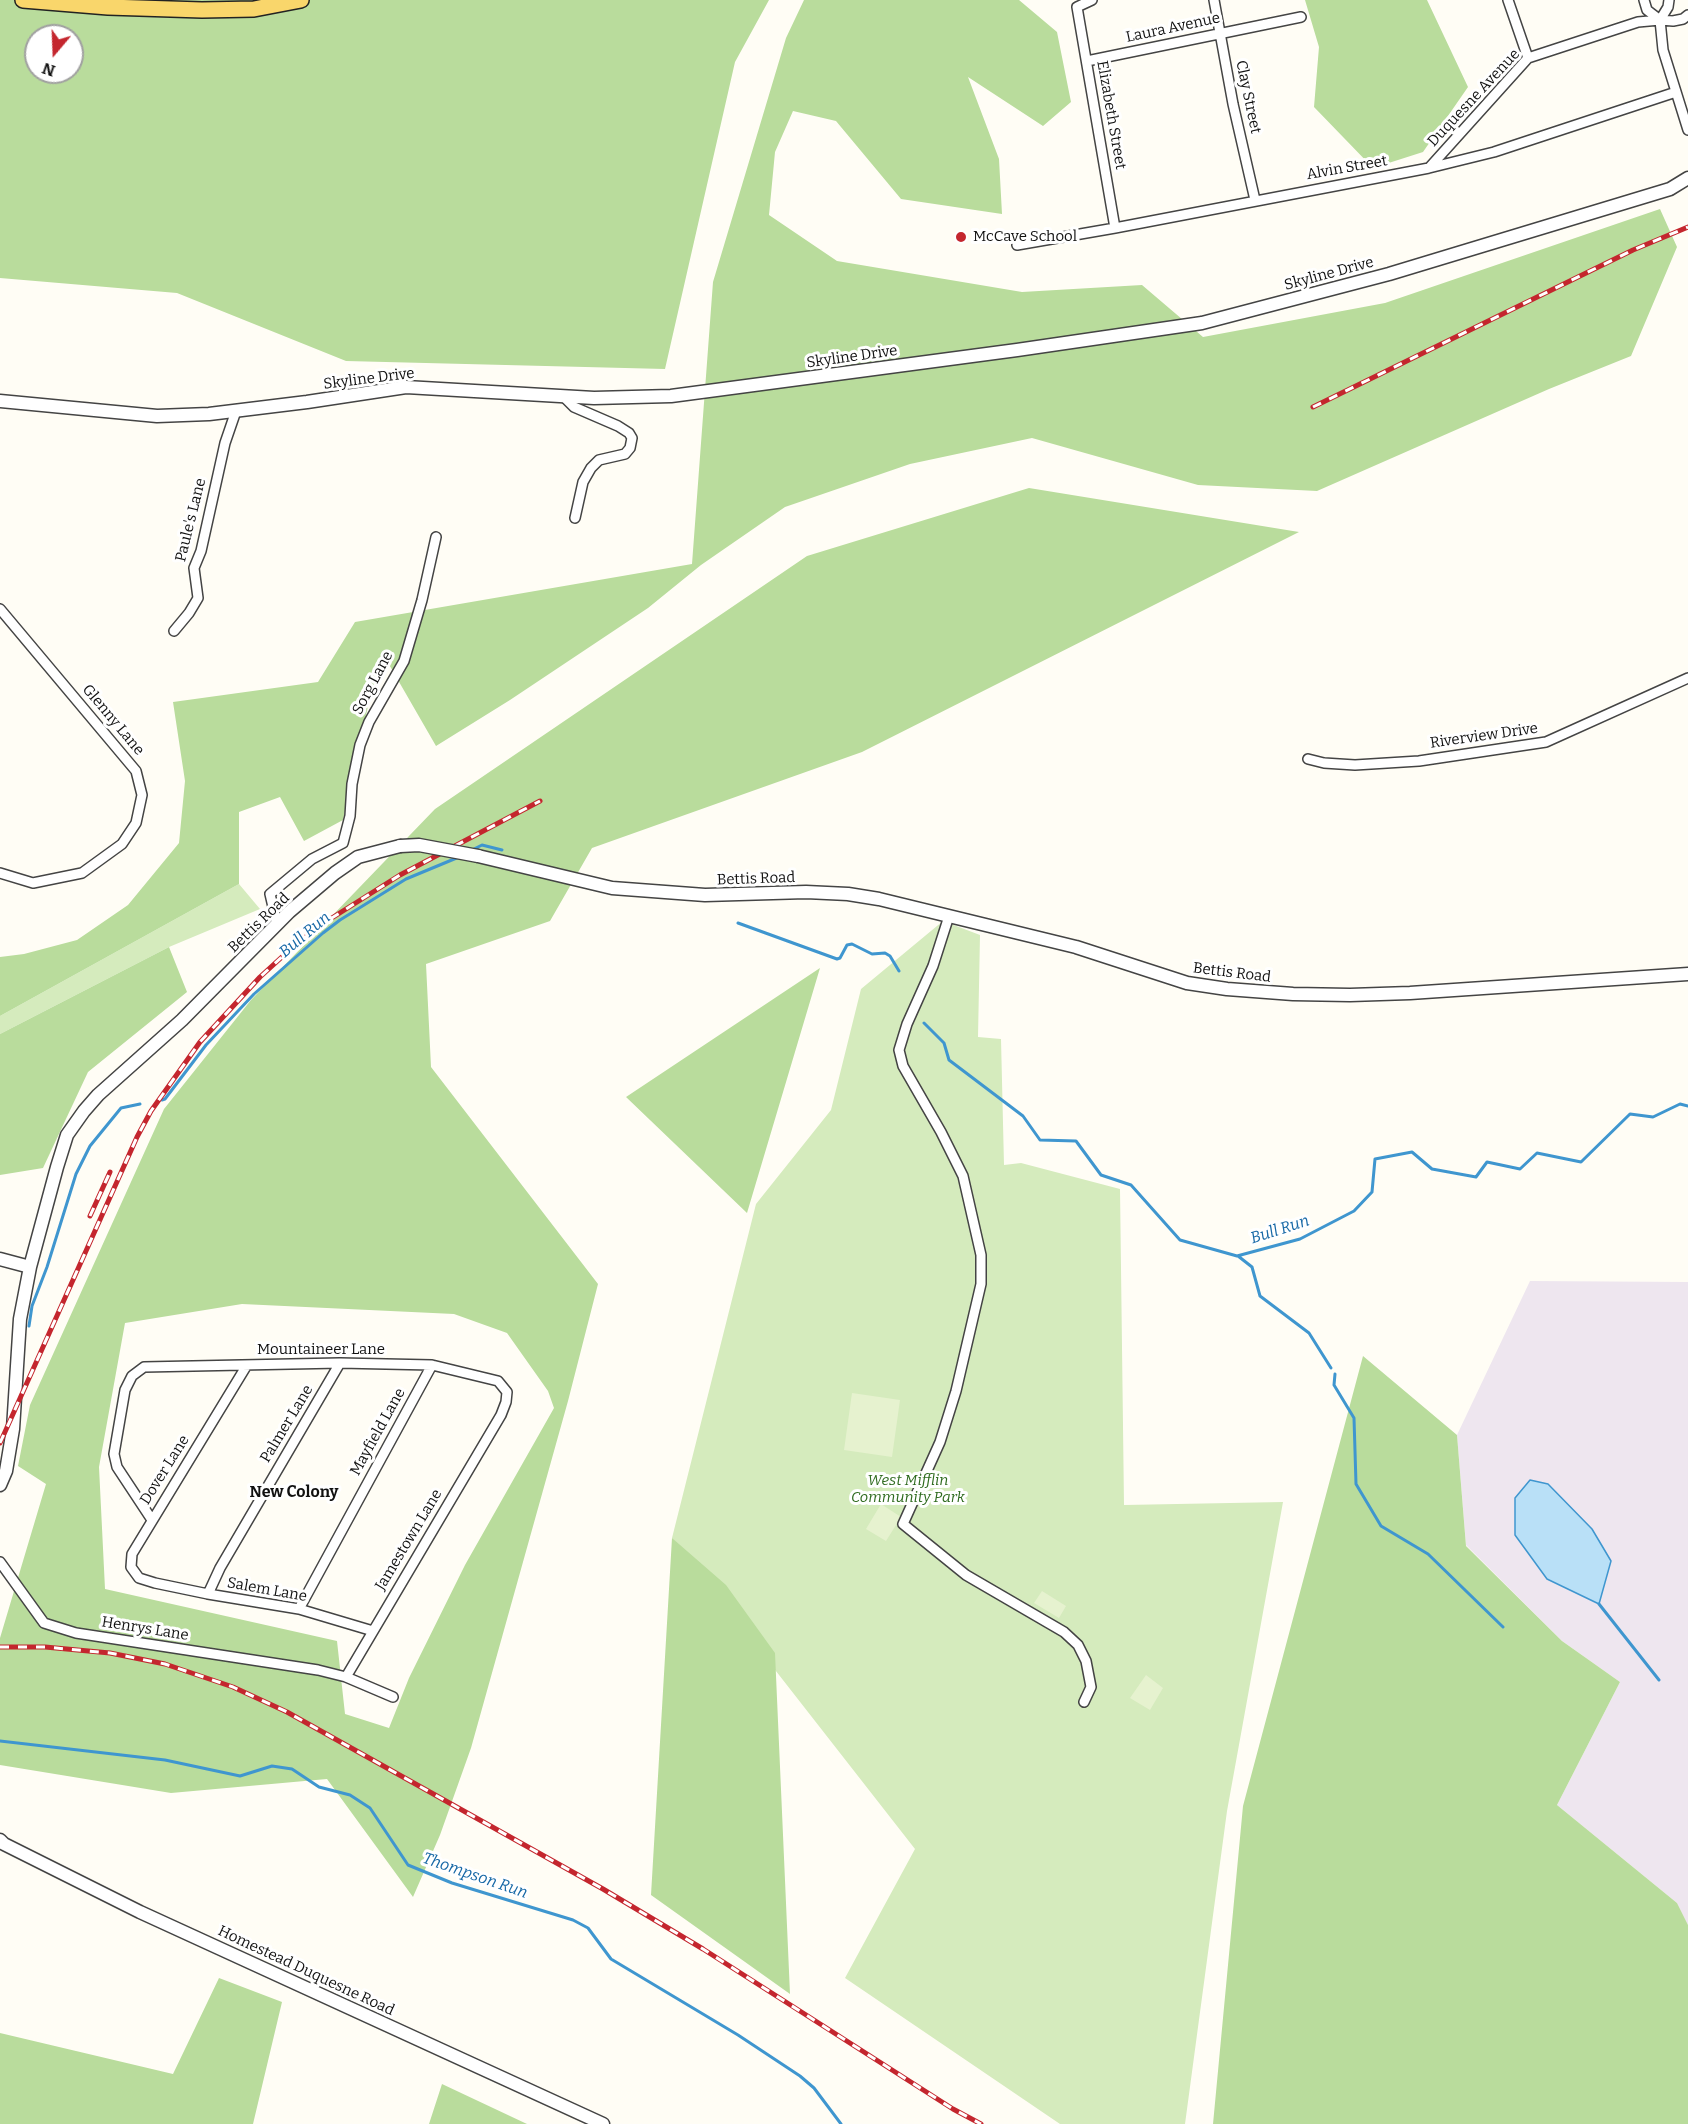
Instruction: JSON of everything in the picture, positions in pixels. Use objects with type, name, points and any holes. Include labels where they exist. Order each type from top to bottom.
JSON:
[{"type":"main road","points":[[23,0],[108,7],[213,10],[254,9],[302,0]]},
{"type":"street","name":"Elizabeth Street","points":[[1092,0],[1077,7],[1115,228]]},
{"type":"street","name":"Clay Street","points":[[1214,0],[1233,104],[1256,200]]},
{"type":"street","points":[[1508,0],[1528,58]]},
{"type":"street","points":[[1644,0],[1647,10],[1660,20]]},
{"type":"street","points":[[1669,0],[1668,8],[1660,20],[1663,50],[1688,130]]},
{"type":"street","name":"Duquesne Avenue","points":[[1429,168],[1528,58],[1638,22],[1673,21],[1683,19],[1688,15]]},
{"type":"street","name":"Laura Avenue","points":[[1087,61],[1301,17]]},
{"type":"street","name":"Alvin Street","points":[[1017,245],[1429,168],[1494,152],[1676,92]]},
{"type":"street","name":"Skyline Drive","points":[[0,401],[157,416],[236,411],[406,387],[594,398],[671,396],[1202,323],[1389,274],[1670,189],[1688,178]]},
{"type":"street","points":[[563,396],[574,407],[618,426],[629,433],[632,438],[630,448],[625,454],[599,460],[591,468],[582,482],[575,519]]},
{"type":"street","name":"Paule's Lane","points":[[174,631],[198,598],[194,568],[201,551],[225,443],[236,411]]},
{"type":"street","name":"Sorg Lane","points":[[278,924],[270,894],[312,859],[343,843],[350,816],[352,784],[360,746],[369,722],[404,661],[422,600],[436,537]]},
{"type":"street","name":"Glenny Lane","points":[[0,609],[136,771],[142,795],[135,823],[122,844],[81,873],[33,883],[0,873]]},
{"type":"street","name":"Riverview Drive","points":[[1308,759],[1324,763],[1376,764],[1546,742],[1688,678]]},
{"type":"street","name":"Bettis Road","points":[[30,1267],[60,1156],[68,1135],[98,1095],[182,1020],[278,924],[335,873],[358,858],[400,846],[430,846],[612,888],[705,896],[806,892],[848,894],[1076,947],[1187,983],[1227,989],[1293,994],[1374,994],[1688,974]]},
{"type":"street","points":[[949,916],[933,966],[907,1024],[899,1050],[903,1066],[963,1176],[981,1255],[981,1284],[956,1391],[940,1442],[903,1524],[966,1575],[1064,1632],[1078,1645],[1086,1661],[1091,1687],[1084,1702]]},
{"type":"street","points":[[0,1259],[30,1267],[20,1319],[13,1429],[6,1471],[0,1485]]},
{"type":"street","name":"Palmer Lane","points":[[208,1594],[220,1568],[340,1364]]},
{"type":"street","name":"Dover Lane","points":[[155,1583],[139,1578],[131,1567],[132,1554],[247,1365]]},
{"type":"street","name":"Mountaineer Lane","points":[[152,1520],[117,1467],[114,1454],[125,1390],[132,1376],[144,1367],[432,1365],[498,1381],[507,1392]]},
{"type":"street","name":"Mayfield Lane","points":[[299,1609],[432,1365]]},
{"type":"street","name":"Jamestown Lane","points":[[346,1677],[501,1415],[507,1392]]},
{"type":"street","name":"Henrys Lane","points":[[0,1562],[44,1623],[76,1634],[318,1670],[346,1677]]},
{"type":"street","name":"Salem Lane","points":[[155,1583],[299,1609],[373,1631]]},
{"type":"street","points":[[346,1677],[393,1697]]},
{"type":"street","name":"Homestead Duquesne Road","points":[[1,1843],[140,1912],[603,2124]]},
{"type":"shaded area","points":[[1530,1281],[1688,1282],[1688,1925],[1677,1903],[1557,1805],[1620,1682],[1562,1641],[1466,1545],[1457,1435]]},
{"type":"green space","points":[[0,0],[769,0],[735,62],[665,369],[346,361],[177,293],[0,278]]},
{"type":"green space","points":[[804,0],[1019,0],[1057,32],[1071,102],[1043,126],[968,77],[999,159],[1002,214],[901,199],[836,121],[793,111],[775,152],[769,215],[837,261],[1022,292],[1142,285],[1203,337],[1385,303],[1660,209],[1677,247],[1631,356],[1549,389],[1317,491],[1198,485],[1032,438],[910,464],[785,507],[701,565],[648,608],[510,700],[436,746],[387,661],[368,706],[343,820],[304,841],[280,797],[239,812],[239,884],[0,1016],[0,957],[24,954],[77,940],[128,905],[179,843],[185,781],[173,702],[318,682],[355,622],[692,564],[713,282],[786,38]]},
{"type":"green space","points":[[1305,0],[1427,0],[1468,87],[1423,152],[1373,168],[1314,107],[1319,47]]},
{"type":"green space","points":[[1029,488],[1299,532],[862,752],[592,848],[550,921],[426,964],[431,1067],[598,1284],[568,1401],[471,1748],[440,1835],[413,1897],[327,1779],[171,1793],[0,1765],[0,1638],[46,1484],[18,1466],[30,1405],[164,1109],[251,1000],[435,809],[807,556]],"holes":[[[242,1304],[454,1314],[507,1333],[548,1391],[554,1408],[465,1565],[409,1678],[389,1728],[345,1714],[337,1641],[105,1589],[99,1467],[125,1323]]]},
{"type":"green space","points":[[239,884],[260,909],[169,947],[0,1034],[0,1016]]},
{"type":"green space","name":"West Mifflin Community Park","points":[[943,921],[980,935],[978,1037],[1001,1039],[1004,1165],[1021,1163],[1120,1189],[1124,1505],[1283,1502],[1227,1811],[1185,2124],[1060,2124],[845,1978],[915,1849],[672,1538],[756,1204],[831,1110],[861,989]]},
{"type":"green space","points":[[169,947],[187,992],[88,1072],[43,1168],[0,1175],[0,1034]]},
{"type":"green space","points":[[820,968],[747,1213],[626,1097]]},
{"type":"green space","points":[[1363,1356],[1457,1435],[1466,1546],[1562,1641],[1620,1682],[1557,1805],[1677,1903],[1688,1925],[1688,2124],[1213,2124],[1243,1806]]},
{"type":"green space","points":[[852,1393],[900,1400],[892,1457],[844,1450]]},
{"type":"green space","points":[[881,1504],[901,1517],[886,1541],[866,1529]]},
{"type":"green space","points":[[672,1538],[726,1585],[775,1653],[790,1994],[651,1895]]},
{"type":"green space","points":[[1042,1591],[1066,1606],[1059,1618],[1034,1603]]},
{"type":"green space","points":[[1146,1675],[1163,1688],[1150,1710],[1130,1698]]},
{"type":"green space","points":[[219,1978],[282,2002],[253,2124],[0,2124],[0,2033],[173,2074]]},
{"type":"green space","points":[[442,2084],[527,2124],[429,2124]]},
{"type":"water","points":[[1530,1480],[1548,1484],[1592,1529],[1611,1561],[1599,1604],[1547,1579],[1515,1535],[1515,1498]]},
{"type":"waterway","name":"Bull Run","points":[[470,851],[482,845],[502,850]]},
{"type":"waterway","name":"Bull Run","points":[[162,1100],[206,1045],[254,994],[323,933],[406,879],[459,857]]},
{"type":"waterway","name":"Bull Run","points":[[738,923],[837,959],[840,958],[847,945],[852,944],[872,954],[885,953],[890,956],[899,971]]},
{"type":"waterway","name":"Bull Run","points":[[924,1023],[944,1043],[949,1060],[1023,1116],[1040,1140],[1076,1141],[1101,1175],[1131,1185],[1180,1240],[1237,1256],[1300,1239],[1354,1211],[1372,1192],[1375,1159],[1412,1152],[1432,1169],[1476,1177],[1487,1162],[1520,1169],[1537,1153],[1581,1162],[1630,1114],[1653,1117],[1680,1104],[1688,1106]]},
{"type":"waterway","name":"Bull Run","points":[[29,1326],[32,1306],[47,1267],[76,1174],[90,1146],[121,1108],[140,1104]]},
{"type":"waterway","points":[[1238,1256],[1252,1267],[1260,1296],[1309,1333],[1331,1368]]},
{"type":"waterway","points":[[1335,1374],[1334,1385],[1354,1418],[1356,1484],[1381,1526],[1428,1554],[1503,1627]]},
{"type":"waterway","points":[[1599,1604],[1659,1680]]},
{"type":"waterway","name":"Thompson Run","points":[[0,1741],[165,1760],[240,1776],[272,1766],[292,1769],[319,1787],[350,1795],[370,1808],[408,1865],[452,1883],[573,1920],[588,1928],[611,1959],[738,2035],[800,2076],[814,2088],[841,2124]]},
{"type":"railway","points":[[1313,407],[1633,250],[1688,227]]},
{"type":"railway","points":[[0,1443],[137,1137],[151,1111],[200,1042],[260,977],[295,945],[327,921],[400,875],[540,801]]},
{"type":"railway","points":[[90,1216],[110,1172]]},
{"type":"railway","points":[[0,1647],[45,1647],[110,1653],[165,1664],[233,1687],[287,1712],[603,1889],[703,1949],[953,2109],[981,2124]]},
{"type":"place","name":"McCave School","points":[[961,237]]},
{"type":"district","name":"New Colony","points":[[294,1493]]}]
